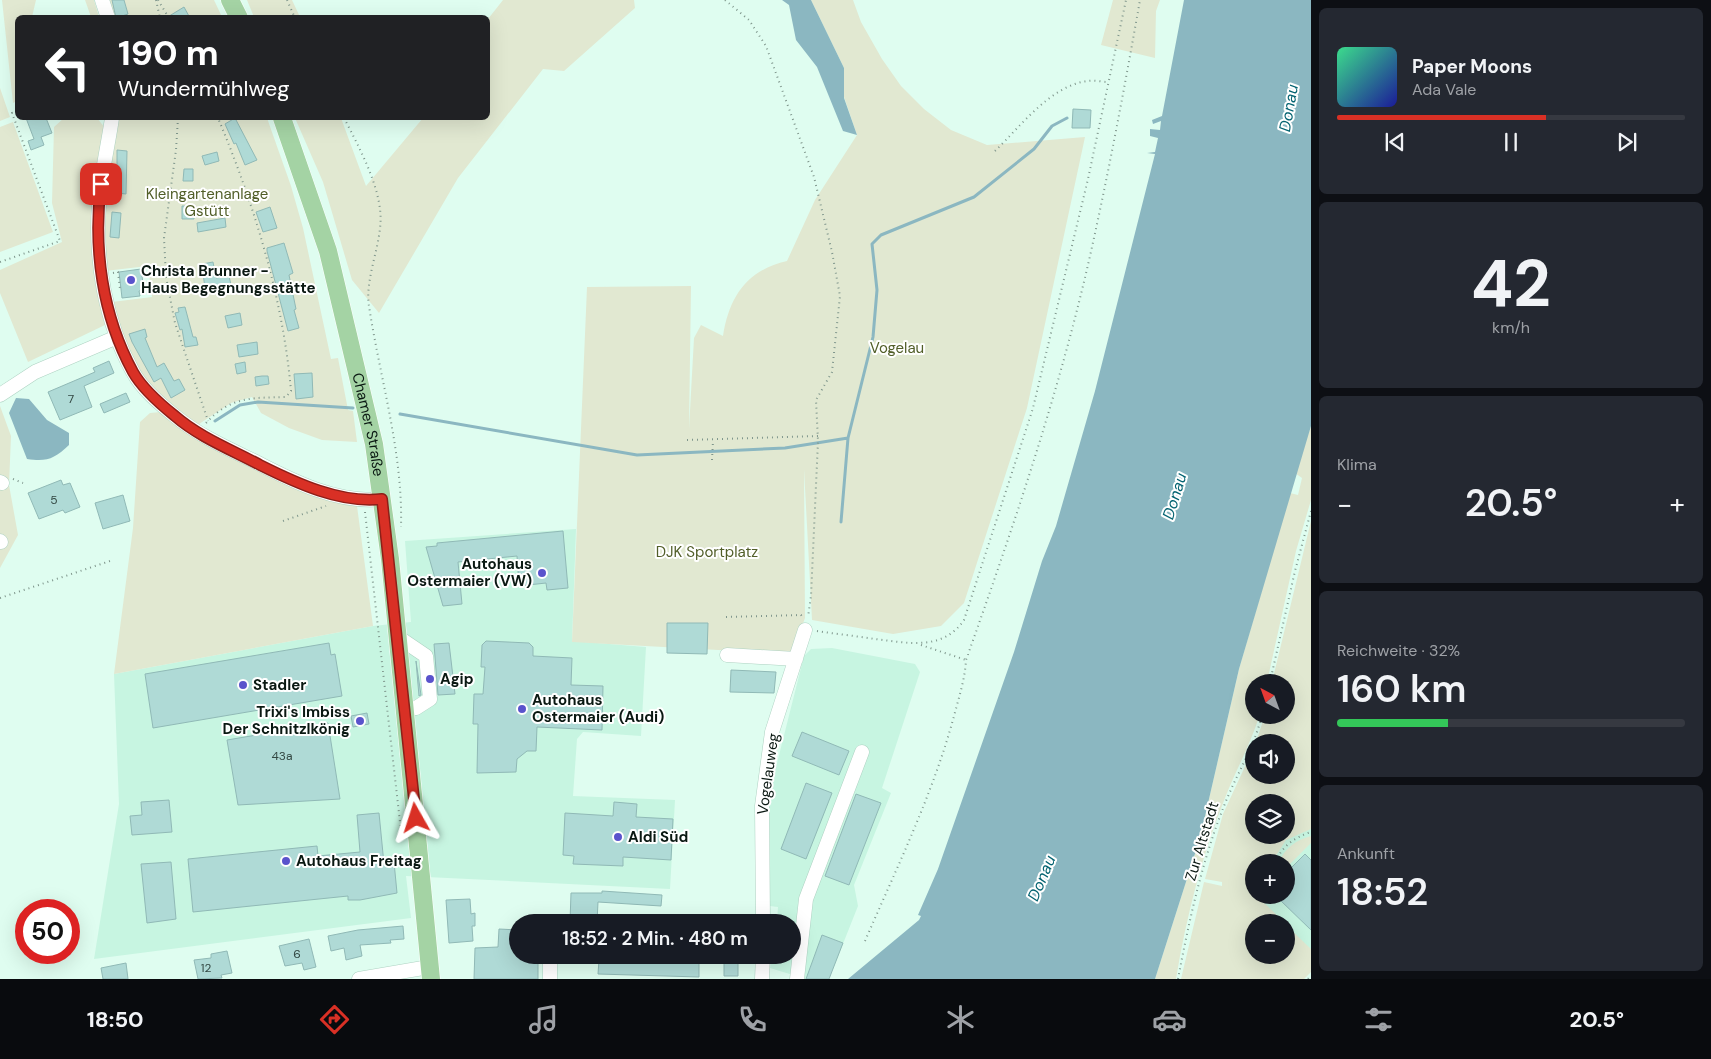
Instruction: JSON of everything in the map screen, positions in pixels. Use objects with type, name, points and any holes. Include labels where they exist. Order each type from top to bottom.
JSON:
[{"type":"main road","points":[[230,0],[238,15]]},
{"type":"main road","name":"Chamer Straße","points":[[283,120],[328,251],[374,444],[382,499],[394,541],[398,637],[430,973]]},
{"type":"street","points":[[102,0],[107,15]]},
{"type":"street","points":[[239,0],[245,15]]},
{"type":"street","points":[[112,120],[103,167],[97,230],[100,272],[117,337],[134,374],[169,411],[199,433],[284,477],[346,498],[363,501],[382,499]]},
{"type":"street","points":[[0,395],[35,372],[117,337]]},
{"type":"street","name":"Vogelauweg","points":[[763,914],[762,806],[772,732],[805,630]]},
{"type":"street","points":[[398,637],[426,656],[428,673],[430,699],[416,708],[404,708]]},
{"type":"street","points":[[727,655],[796,659]]},
{"type":"street","points":[[797,979],[806,899],[862,752]]},
{"type":"street","points":[[550,964],[550,979]]},
{"type":"street","points":[[762,964],[762,979]]},
{"type":"street","points":[[359,979],[430,973]]},
{"type":"path","points":[[157,0],[160,15]]},
{"type":"path","points":[[157,0],[167,15]]},
{"type":"path","points":[[287,0],[294,15]]},
{"type":"path","points":[[725,0],[749,20],[766,46],[814,177],[832,252],[840,296],[832,372],[816,400],[818,449],[811,596],[805,630]]},
{"type":"path","points":[[919,644],[942,639],[956,631],[964,620],[973,595],[1033,408],[1088,179],[1126,0]]},
{"type":"path","points":[[865,940],[925,802],[946,747],[965,674],[966,660],[1000,566],[1060,369],[1090,256],[1140,0]]},
{"type":"path","points":[[995,151],[1052,97],[1070,87],[1088,81],[1108,82]]},
{"type":"path","points":[[0,262],[60,241],[12,113],[15,112]]},
{"type":"path","points":[[178,120],[176,150],[164,238],[166,277],[175,323],[208,421]]},
{"type":"path","points":[[199,433],[208,421],[230,403],[249,398],[286,398],[291,391],[287,356],[269,264],[219,120]]},
{"type":"path","points":[[345,120],[358,144],[378,196],[381,226],[368,303],[396,451]]},
{"type":"path","points":[[687,440],[713,441],[818,436]]},
{"type":"path","points":[[712,460],[713,441]]},
{"type":"path","points":[[283,521],[346,498]]},
{"type":"path","points":[[363,501],[402,842]]},
{"type":"path","points":[[1272,674],[1295,571],[1311,511]]},
{"type":"path","points":[[0,598],[112,560]]},
{"type":"path","points":[[726,617],[801,615],[805,630]]},
{"type":"path","points":[[805,630],[919,644],[966,660]]},
{"type":"path","name":"Zur Altstadt","points":[[1178,979],[1188,930],[1219,820],[1249,756],[1259,724]]},
{"type":"path","points":[[1280,854],[1288,843],[1300,835],[1311,832]]},
{"type":"path","points":[[1308,979],[1311,976]]},
{"type":"shaded area","points":[[576,529],[572,641],[646,647],[641,736],[583,732],[577,739],[573,796],[675,800],[670,889],[406,876],[411,918],[94,959],[119,804],[114,674],[373,626],[411,622],[405,541]]},
{"type":"shaded area","points":[[832,648],[915,664],[920,672],[882,788],[891,793],[854,885],[858,906],[829,979],[806,979],[770,968],[771,964],[801,964],[801,914],[778,914],[778,907],[770,906],[769,810],[772,783],[804,656],[811,649]]},
{"type":"shaded area","points":[[1311,762],[1311,971],[1295,961],[1295,914],[1258,914],[1256,904],[1295,904],[1295,854],[1266,854],[1276,844],[1295,844],[1295,809]]},
{"type":"green space","points":[[2,0],[36,0],[32,15],[15,15],[15,102],[13,103]]},
{"type":"green space","points":[[85,0],[94,0],[98,15],[90,15]]},
{"type":"green space","points":[[108,0],[214,0],[221,15],[113,15]]},
{"type":"green space","points":[[247,0],[292,0],[299,15],[253,15]]},
{"type":"green space","points":[[503,0],[634,0],[635,8],[564,71],[543,69],[458,178],[379,313],[352,280],[323,182],[296,120],[342,120],[366,186],[421,120],[490,120],[490,16]]},
{"type":"green space","name":"Vogelau","points":[[811,0],[853,0],[861,22],[882,59],[901,86],[924,109],[951,130],[987,145],[1085,137],[1027,408],[964,603],[941,626],[893,634],[812,620],[804,469],[805,618],[792,654],[572,642],[587,287],[691,286],[689,429],[694,338],[701,325],[723,336],[730,309],[742,287],[761,271],[787,261],[815,200],[857,135],[844,97],[844,68]]},
{"type":"green space","points":[[1113,0],[1160,0],[1156,11],[1155,58],[1101,45]]},
{"type":"green space","points":[[0,88],[10,117],[0,121]]},
{"type":"green space","points":[[62,120],[99,120],[105,128],[96,203],[93,250],[99,299],[105,325],[28,362],[0,293],[0,270],[62,242],[52,203],[54,127]]},
{"type":"green space","name":"Kleingartenanlage Gstütt","points":[[117,120],[268,120],[291,186],[303,228],[331,359],[338,358],[348,410],[353,411],[357,442],[322,440],[289,428],[261,413],[252,397],[231,403],[196,426],[151,389],[137,369],[127,348],[112,302],[152,297],[148,266],[105,271],[105,201]]},
{"type":"green space","points":[[13,122],[53,232],[0,252],[0,127]]},
{"type":"green space","points":[[0,406],[11,436],[9,485],[18,535],[0,568]]},
{"type":"green space","points":[[161,412],[183,429],[229,457],[279,479],[357,506],[373,626],[114,674],[133,528],[140,422],[150,413]]},
{"type":"green space","points":[[1311,426],[1311,500],[1296,551],[1269,674],[1245,674],[1245,724],[1256,724],[1253,734],[1245,734],[1245,752],[1225,798],[1202,864],[1190,910],[1176,979],[1155,979],[1200,838],[1239,669],[1290,493],[1298,495],[1302,478],[1295,473]]},
{"type":"green space","points":[[1311,521],[1311,829],[1295,836],[1295,794],[1245,794],[1245,844],[1283,844],[1277,854],[1245,854],[1245,904],[1265,904],[1276,914],[1245,914],[1245,964],[1295,964],[1295,934],[1311,949],[1311,972],[1304,979],[1181,979],[1204,882],[1222,886],[1222,882],[1205,879],[1223,814],[1245,766],[1245,784],[1295,784],[1295,734],[1259,734],[1262,724],[1295,724],[1295,674],[1274,674]]},
{"type":"green space","points":[[1311,836],[1311,843],[1295,859],[1295,854],[1283,854],[1292,845]]},
{"type":"water","points":[[782,0],[811,0],[844,68],[844,98],[857,135],[843,131],[817,67],[796,40],[789,5]]},
{"type":"water","name":"Donau","points":[[1184,0],[1311,0],[1311,426],[1239,669],[1200,838],[1155,979],[848,979],[919,920],[921,916],[918,915],[938,869],[1014,652],[1042,561],[1056,526],[1095,391],[1155,154],[1147,153],[1155,152],[1158,138],[1150,136],[1150,129],[1160,130],[1161,121],[1153,124],[1152,120],[1162,116]]},
{"type":"water","points":[[16,398],[29,399],[47,420],[69,433],[69,445],[59,454],[45,460],[27,459],[9,413]]},
{"type":"building","points":[[112,0],[124,0],[128,14],[115,15]]},
{"type":"building","points":[[184,7],[188,15],[171,15]]},
{"type":"building","points":[[1073,109],[1091,110],[1090,128],[1072,128]]},
{"type":"building","points":[[27,120],[47,120],[52,133],[41,137],[44,145],[31,150],[28,141],[34,139]]},
{"type":"building","points":[[236,120],[257,160],[245,165],[236,143],[234,144],[225,124]]},
{"type":"building","points":[[117,150],[127,151],[126,194],[117,193]]},
{"type":"building","points":[[217,152],[219,161],[205,165],[202,156]]},
{"type":"building","points":[[184,169],[193,169],[193,181],[183,181]]},
{"type":"building","points":[[182,206],[194,206],[194,219],[182,219]]},
{"type":"building","points":[[270,207],[277,228],[263,232],[256,212]]},
{"type":"building","points":[[112,212],[121,213],[119,238],[110,237]]},
{"type":"building","points":[[225,218],[226,227],[198,232],[197,223]]},
{"type":"building","points":[[284,243],[293,273],[289,275],[296,309],[294,310],[299,328],[288,331],[267,251],[267,248]]},
{"type":"building","points":[[213,262],[216,278],[229,276],[231,285],[205,289],[202,264]]},
{"type":"building","name":"Christa Brunner - Haus Begegnungsstätte","points":[[141,269],[144,290],[139,291],[140,296],[122,298],[119,272]]},
{"type":"building","points":[[185,307],[193,337],[196,337],[198,345],[185,347],[182,329],[180,330],[175,313],[179,312],[178,308]]},
{"type":"building","points":[[240,313],[242,325],[228,328],[225,316]]},
{"type":"building","points":[[145,329],[147,337],[145,338],[157,367],[164,363],[174,381],[179,379],[185,390],[171,398],[161,378],[154,382],[129,334]]},
{"type":"building","points":[[257,342],[258,354],[239,357],[237,345]]},
{"type":"building","points":[[109,361],[114,373],[84,386],[92,407],[60,420],[48,392],[95,372],[93,368]]},
{"type":"building","points":[[245,362],[246,372],[237,374],[235,364]]},
{"type":"building","points":[[312,373],[313,397],[296,399],[294,374]]},
{"type":"building","points":[[268,376],[269,384],[256,386],[255,377]]},
{"type":"building","points":[[126,393],[130,402],[104,413],[100,404]]},
{"type":"building","points":[[61,480],[63,485],[70,483],[80,507],[65,513],[63,510],[39,519],[28,493]]},
{"type":"building","points":[[123,495],[130,521],[103,529],[95,503]]},
{"type":"building","name":"Autohaus Ostermaier (VW)","points":[[563,531],[568,588],[547,590],[546,583],[519,586],[517,556],[458,562],[462,604],[443,606],[426,547],[437,546],[437,543]]},
{"type":"building","points":[[667,623],[708,623],[707,654],[667,653]]},
{"type":"building","name":"Autohaus Ostermaier (Audi)","points":[[486,641],[529,643],[533,647],[533,656],[572,658],[571,685],[603,686],[602,730],[537,727],[536,751],[527,751],[517,759],[516,772],[477,773],[478,724],[473,724],[474,694],[483,694],[485,667],[481,667],[482,645]]},
{"type":"building","name":"Stadler","points":[[329,643],[331,655],[335,654],[342,696],[153,728],[145,674]]},
{"type":"building","points":[[449,643],[455,694],[438,695],[434,644]]},
{"type":"building","points":[[416,661],[421,695],[419,696]]},
{"type":"building","points":[[731,670],[776,672],[774,693],[730,692]]},
{"type":"building","points":[[367,713],[369,724],[353,727],[351,716]]},
{"type":"building","points":[[328,723],[340,799],[238,805],[227,740]]},
{"type":"building","points":[[802,732],[849,751],[839,775],[792,756]]},
{"type":"building","points":[[806,783],[832,793],[806,859],[781,849]]},
{"type":"building","points":[[856,794],[881,803],[849,885],[825,876]]},
{"type":"building","points":[[169,800],[172,832],[132,835],[130,816],[142,815],[141,802]]},
{"type":"building","name":"Aldi Süd","points":[[614,802],[637,804],[636,817],[673,819],[671,860],[623,857],[623,866],[573,864],[574,856],[563,855],[565,813],[613,816]]},
{"type":"building","name":"Autohaus Freitag","points":[[379,813],[384,864],[394,862],[397,893],[360,900],[348,900],[348,896],[193,912],[188,859],[317,846],[318,856],[360,852],[357,815]]},
{"type":"building","points":[[1305,854],[1311,860],[1311,930],[1284,904],[1295,904],[1295,864]]},
{"type":"building","points":[[171,862],[176,919],[147,923],[141,864]]},
{"type":"building","points":[[602,891],[662,895],[661,906],[598,902],[597,914],[570,914],[571,893],[602,893]]},
{"type":"building","points":[[470,899],[471,914],[475,913],[475,926],[472,926],[473,941],[449,943],[446,900]]},
{"type":"building","points":[[403,926],[404,939],[390,940],[391,943],[360,945],[362,956],[346,960],[344,948],[331,951],[328,936],[358,930]]},
{"type":"building","points":[[499,929],[509,930],[509,964],[538,964],[538,979],[474,979],[475,948],[498,947]]},
{"type":"building","points":[[822,935],[843,943],[829,979],[806,979]]},
{"type":"building","points":[[309,939],[316,967],[304,970],[302,963],[285,966],[279,946]]},
{"type":"building","points":[[227,951],[232,973],[221,975],[222,978],[198,979],[194,960],[211,958],[211,954]]},
{"type":"building","points":[[126,963],[128,979],[103,979],[101,968]]},
{"type":"building","points":[[599,964],[699,964],[699,977],[598,974]]},
{"type":"building","points":[[724,964],[738,964],[738,976],[724,976]]},
{"type":"waterway","points":[[841,522],[848,438],[873,337],[877,290],[872,244],[881,235],[974,197],[1034,149],[1052,126],[1067,118]]},
{"type":"waterway","points":[[215,421],[240,405],[258,402],[353,408]]},
{"type":"waterway","points":[[400,414],[637,455],[785,448],[848,438]]},
{"type":"place","name":"Christa Brunner - Haus Begegnungsstätte","points":[[131,280]]},
{"type":"place","name":"Autohaus Ostermaier (VW)","points":[[542,573]]},
{"type":"place","name":"Agip","points":[[430,679]]},
{"type":"place","name":"Stadler","points":[[243,685]]},
{"type":"place","name":"Autohaus Ostermaier (Audi)","points":[[522,709]]},
{"type":"place","name":"Trixi's Imbiss Der Schnitzlkönig","points":[[360,721]]},
{"type":"place","name":"Aldi Süd","points":[[618,837]]},
{"type":"place","name":"Autohaus Freitag","points":[[286,861]]},
{"type":"route","points":[[101,184],[97,230],[100,272],[108,306],[117,337],[134,374],[156,399],[176,417],[199,433],[284,477],[346,498],[363,501],[382,499],[390,559],[416,818]]},
{"type":"park label","name":"DJK Sportplatz","points":[[707,552]]}]
